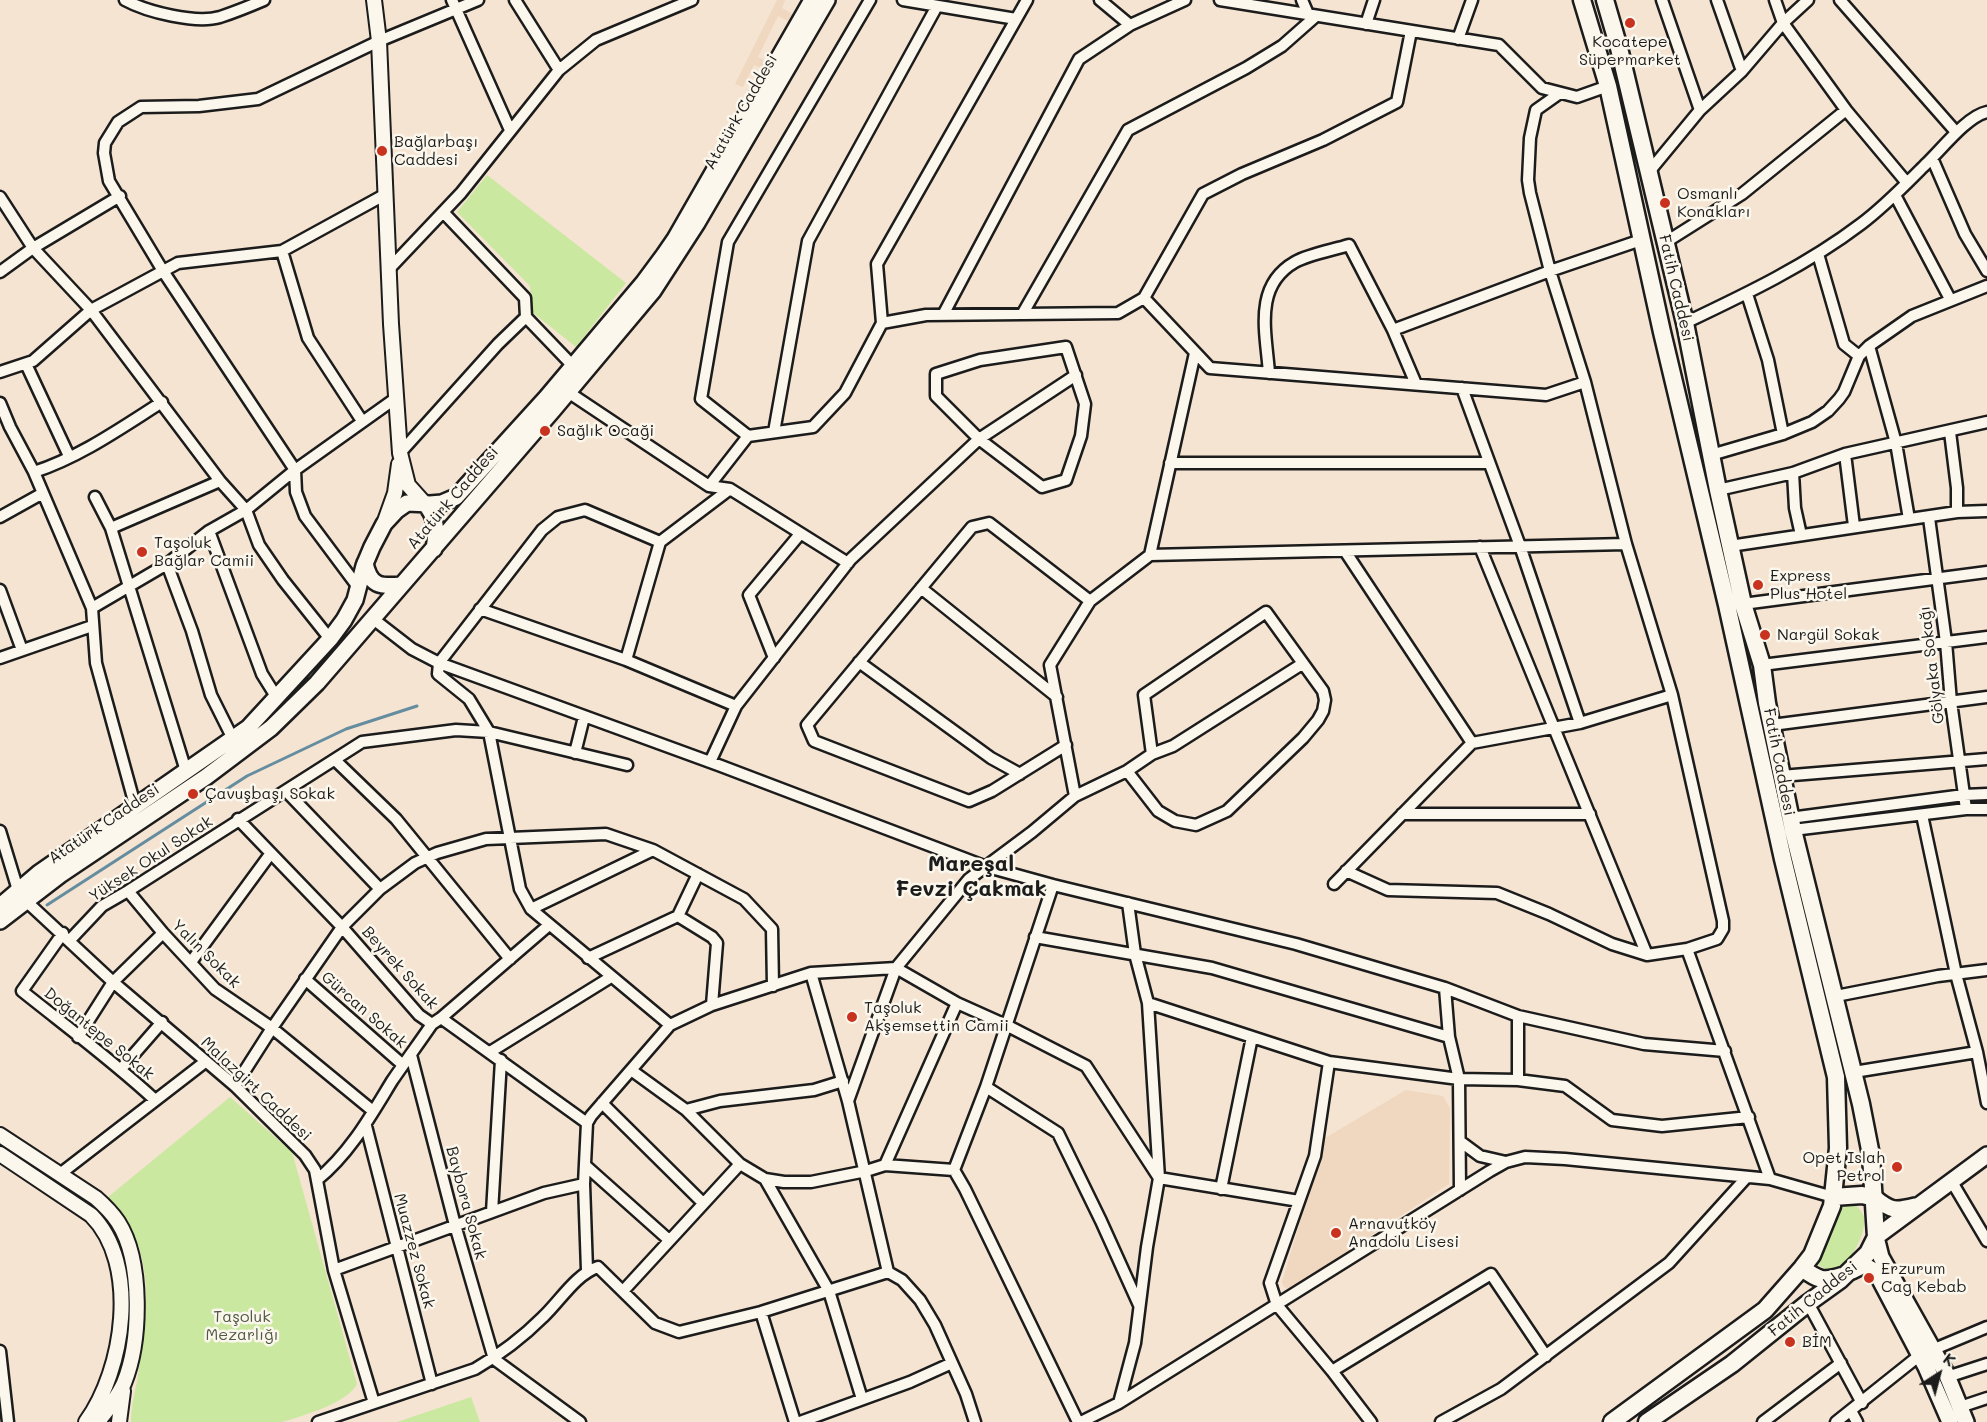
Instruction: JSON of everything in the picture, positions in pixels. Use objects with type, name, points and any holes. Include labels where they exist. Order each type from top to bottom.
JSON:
[{"type":"main road","name":"Atatürk Caddesi","points":[[0,921],[39,873],[248,728],[278,698],[344,620],[355,600],[365,563],[384,524],[397,510],[407,504],[442,502],[456,497],[573,366],[644,282],[675,239],[812,0]]},
{"type":"main road","name":"Atatürk Caddesi","points":[[0,906],[60,874],[206,777],[271,728],[317,683],[653,291],[675,259],[827,0]]},
{"type":"main road","name":"Fatih Caddesi","points":[[1582,0],[1608,86],[1641,240],[1727,605],[1783,859],[1836,1077],[1838,1148],[1833,1197],[1828,1218],[1812,1255],[1802,1268],[1765,1310],[1612,1422]]},
{"type":"main road","name":"Fatih Caddesi","points":[[1605,0],[1619,48],[1666,242],[1743,604],[1762,664],[1781,776],[1854,1072],[1871,1155],[1875,1198],[1876,1237],[1868,1252],[1852,1271],[1732,1364],[1647,1422]]},
{"type":"main road","points":[[426,504],[435,518],[434,549]]},
{"type":"main road","points":[[365,563],[368,574],[378,584],[401,585]]},
{"type":"main road","points":[[1950,1422],[1926,1352],[1881,1257],[1876,1237],[1987,1155]]},
{"type":"main road","points":[[1833,1197],[1862,1195],[1875,1198],[1892,1209],[1900,1210],[1924,1203]]},
{"type":"main road","points":[[1802,1268],[1815,1278],[1827,1280],[1864,1265],[1875,1272],[1926,1352],[1947,1377],[1966,1422]]},
{"type":"street","points":[[125,0],[140,8],[182,17],[218,18],[264,0]]},
{"type":"street","points":[[374,0],[379,41],[400,453],[408,485],[426,504]]},
{"type":"street","points":[[358,586],[305,516],[296,492],[295,470],[164,271],[109,181],[104,153],[105,143],[118,122],[141,107],[199,106],[258,99],[453,5],[478,0]]},
{"type":"street","points":[[515,0],[559,70]]},
{"type":"street","points":[[389,269],[461,193],[559,70],[596,40],[692,0]]},
{"type":"street","points":[[748,436],[701,399],[728,242],[870,0]]},
{"type":"street","points":[[903,0],[1016,19]]},
{"type":"street","points":[[709,486],[748,436],[813,427],[845,393],[882,323],[876,264],[1027,0]]},
{"type":"street","points":[[1100,0],[1130,25]]},
{"type":"street","points":[[943,315],[1079,59],[1130,25],[1185,0]]},
{"type":"street","points":[[1220,0],[1499,45],[1542,88],[1577,97],[1608,86]]},
{"type":"street","points":[[1302,0],[1312,15]]},
{"type":"street","points":[[1366,24],[1374,0]]},
{"type":"street","points":[[1458,39],[1472,0]]},
{"type":"street","points":[[1662,0],[1700,110]]},
{"type":"street","points":[[1717,0],[1742,71]]},
{"type":"street","points":[[1775,0],[1783,24],[1846,110],[1907,183]]},
{"type":"street","points":[[1648,173],[1700,110],[1742,71],[1783,24],[1808,0]]},
{"type":"street","points":[[1840,0],[1956,132]]},
{"type":"street","points":[[453,5],[510,130]]},
{"type":"street","points":[[774,432],[808,241],[937,6]]},
{"type":"street","points":[[1023,313],[1128,130],[1246,68],[1282,46],[1312,15]]},
{"type":"street","points":[[882,323],[926,315],[1118,313],[1144,297],[1203,194],[1242,174],[1323,140],[1397,102],[1411,31]]},
{"type":"street","points":[[1346,872],[1388,890],[1497,893],[1549,914],[1612,944],[1647,955],[1687,949],[1717,939],[1723,929],[1672,694],[1626,544],[1585,382],[1550,271],[1528,180],[1530,138],[1536,110],[1560,93]]},
{"type":"street","points":[[1666,242],[1742,194],[1846,110]]},
{"type":"street","points":[[1685,324],[1771,282],[1862,224],[1895,195],[1956,132],[1979,113],[1987,112]]},
{"type":"street","points":[[1932,158],[1965,234],[1987,271]]},
{"type":"street","points":[[0,372],[33,361],[91,310],[178,263],[282,251],[386,194]]},
{"type":"street","points":[[1895,195],[1950,299]]},
{"type":"street","points":[[0,272],[33,248],[120,196]]},
{"type":"street","points":[[0,197],[33,248],[91,310],[220,481],[246,510],[259,545],[330,639]]},
{"type":"street","points":[[443,212],[525,298],[526,316],[573,366]]},
{"type":"street","points":[[1393,330],[1550,271],[1641,240]]},
{"type":"street","points":[[1269,372],[1266,295],[1275,278],[1296,261],[1349,245],[1393,330],[1416,384]]},
{"type":"street","points":[[282,251],[308,338],[362,421]]},
{"type":"street","points":[[1818,254],[1844,344],[1859,356]]},
{"type":"street","points":[[1711,455],[1783,434],[1812,422],[1834,405],[1844,392],[1859,356],[1869,346],[1912,316],[1987,286]]},
{"type":"street","points":[[1747,294],[1768,360],[1783,434]]},
{"type":"street","points":[[1144,297],[1210,368],[1546,394],[1585,382]]},
{"type":"street","points":[[384,524],[394,493],[400,453],[526,316]]},
{"type":"street","points":[[1869,346],[1896,443],[1909,519]]},
{"type":"street","points":[[1066,347],[1076,375],[1085,404],[1081,436],[1066,480],[1042,487],[980,440],[936,396],[936,374],[980,360],[1066,347]]},
{"type":"street","points":[[1150,555],[1195,353]]},
{"type":"street","points":[[26,364],[69,456]]},
{"type":"street","points":[[710,762],[736,706],[848,563],[980,440],[1076,375]]},
{"type":"street","points":[[1462,388],[1520,546],[1580,723]]},
{"type":"street","points":[[568,392],[709,486],[730,489],[848,563]]},
{"type":"street","points":[[92,608],[167,564],[208,531],[246,510],[295,470],[396,398]]},
{"type":"street","points":[[34,472],[83,451],[162,402]]},
{"type":"street","points":[[0,403],[34,472],[92,608],[96,663],[135,805]]},
{"type":"street","points":[[1718,490],[1793,473],[1845,454],[1987,422]]},
{"type":"street","points":[[1950,432],[1957,488],[1957,512]]},
{"type":"street","points":[[1845,454],[1854,526]]},
{"type":"street","points":[[1170,463],[1489,463]]},
{"type":"street","points":[[1793,473],[1795,508],[1801,536]]},
{"type":"street","points":[[111,528],[220,481]]},
{"type":"street","points":[[626,660],[660,542],[730,489]]},
{"type":"street","points":[[0,517],[43,493]]},
{"type":"street","points":[[95,497],[111,528],[186,771]]},
{"type":"street","points":[[660,542],[585,510],[558,517],[542,530],[438,663],[438,674],[469,699],[489,732],[520,889],[531,909],[670,1025]]},
{"type":"street","points":[[1730,546],[1854,526],[1929,518],[1957,512],[1987,511]]},
{"type":"street","name":"Gölyaka Sokağı","points":[[1929,518],[1966,809]]},
{"type":"street","points":[[1066,745],[992,791],[969,801],[814,741],[807,725],[972,527],[989,523],[1090,601]]},
{"type":"street","points":[[208,531],[262,674],[278,698]]},
{"type":"street","points":[[774,658],[749,596],[800,534]]},
{"type":"street","points":[[1074,796],[1050,665],[1090,601],[1150,555],[1626,544]]},
{"type":"street","points":[[1480,547],[1647,955]]},
{"type":"street","points":[[1346,550],[1472,743]]},
{"type":"street","points":[[167,564],[192,631],[211,695],[233,739]]},
{"type":"street","points":[[1743,604],[1987,572]]},
{"type":"street","points":[[921,588],[1057,697]]},
{"type":"street","points":[[0,590],[22,650]]},
{"type":"street","points":[[480,609],[626,660],[736,706]]},
{"type":"street","points":[[1127,771],[1158,811],[1175,820],[1196,825],[1227,811],[1302,738],[1323,711],[1325,700],[1323,691],[1266,612],[1144,695],[1152,754]]},
{"type":"street","points":[[372,618],[412,649],[438,663],[710,762],[984,866],[1296,944],[1445,988],[1518,1016],[1644,1044],[1725,1051]]},
{"type":"street","points":[[0,658],[92,626]]},
{"type":"street","points":[[1762,664],[1987,637]]},
{"type":"street","points":[[859,662],[991,758],[1020,774]]},
{"type":"street","points":[[848,1101],[896,968],[969,879],[1074,796],[1127,771],[1152,754],[1173,746],[1302,664]]},
{"type":"street","points":[[1334,884],[1472,743],[1580,723],[1672,694]]},
{"type":"street","points":[[1772,725],[1987,697]]},
{"type":"street","points":[[575,753],[584,717]]},
{"type":"street","name":"Yüksek Okul Sokak","points":[[66,937],[102,906],[362,742],[456,730],[489,732],[627,765]]},
{"type":"street","points":[[1781,776],[1987,759]]},
{"type":"street","points":[[335,760],[396,819],[510,959]]},
{"type":"street","points":[[286,791],[380,888]]},
{"type":"street","points":[[1792,824],[1964,795],[1987,794]]},
{"type":"street","points":[[1792,824],[1987,809]]},
{"type":"street","points":[[1402,814],[1590,814]]},
{"type":"street","points":[[1922,815],[1956,974],[1977,1052],[1987,1103]]},
{"type":"street","name":"Beyrek Sokak","points":[[238,819],[342,927],[419,1015],[436,1021],[490,1052],[587,1123]]},
{"type":"street","points":[[0,831],[22,895]]},
{"type":"street","points":[[235,1086],[342,927],[380,888],[414,863],[486,839],[606,834],[653,850],[744,899],[772,929],[773,986]]},
{"type":"street","points":[[531,909],[653,850]]},
{"type":"street","points":[[190,962],[271,853]]},
{"type":"street","points":[[588,958],[678,916],[698,874]]},
{"type":"street","points":[[954,1170],[986,1087],[1053,885]]},
{"type":"street","name":"Yalın Sokak","points":[[128,891],[216,989],[272,1028]]},
{"type":"street","name":"Malazgirt Caddesi","points":[[22,895],[113,982],[235,1086],[305,1155],[315,1170],[334,1270],[374,1403]]},
{"type":"street","points":[[1119,1402],[1135,1343],[1159,1178],[1148,1003],[1135,954],[1128,903]]},
{"type":"street","points":[[678,916],[712,937],[717,943],[712,1005]]},
{"type":"street","points":[[317,1180],[332,1168],[366,1126],[403,1065],[436,1021],[549,925]]},
{"type":"street","points":[[78,1037],[113,982],[164,933]]},
{"type":"street","name":"Doğantepe Sokak","points":[[66,937],[22,991],[121,1069],[155,1100]]},
{"type":"street","points":[[1035,937],[1212,968],[1449,1037]]},
{"type":"street","points":[[1687,949],[1770,1179]]},
{"type":"street","points":[[587,1270],[584,1184],[587,1123],[591,1116],[670,1025],[712,1005],[811,973],[896,968],[957,1003],[1086,1066],[1159,1178],[1299,1201]]},
{"type":"street","points":[[1836,996],[1987,970]]},
{"type":"street","points":[[811,973],[848,1101],[888,1272]]},
{"type":"street","points":[[490,1052],[611,977]]},
{"type":"street","name":"Gürcan Sokak","points":[[305,979],[403,1065]]},
{"type":"street","points":[[1445,988],[1449,1037],[1459,1079],[1460,1190]]},
{"type":"street","points":[[885,1165],[957,1003]]},
{"type":"street","points":[[1148,1003],[1329,1062],[1459,1079],[1518,1080],[1565,1086],[1612,1120],[1662,1126],[1749,1117]]},
{"type":"street","points":[[1518,1016],[1518,1080]]},
{"type":"street","points":[[121,1069],[162,1022]]},
{"type":"street","points":[[272,1028],[374,1111]]},
{"type":"street","points":[[1221,1189],[1252,1037]]},
{"type":"street","points":[[1854,1072],[1977,1052]]},
{"type":"street","name":"Baybora Sokak","points":[[411,1055],[455,1225],[494,1359]]},
{"type":"street","points":[[492,1212],[501,1060]]},
{"type":"street","points":[[60,1174],[205,1062]]},
{"type":"street","points":[[1329,1062],[1316,1156],[1270,1283],[1277,1305],[1371,1422]]},
{"type":"street","points":[[631,1070],[686,1110],[740,1164],[765,1179],[812,1182],[885,1165],[954,1170]]},
{"type":"street","points":[[686,1110],[741,1098],[814,1090],[843,1082]]},
{"type":"street","points":[[986,1087],[1058,1133],[1139,1305]]},
{"type":"street","points":[[602,1103],[703,1203]]},
{"type":"street","name":"Muazzez Sokak","points":[[366,1126],[432,1384]]},
{"type":"street","points":[[0,1136],[96,1198],[118,1222],[136,1275],[136,1333],[124,1382],[119,1422]]},
{"type":"street","points":[[1461,1142],[1480,1156],[1506,1162]]},
{"type":"street","points":[[0,1154],[91,1215],[102,1226],[113,1247],[121,1303],[118,1350],[104,1392],[86,1422]]},
{"type":"street","points":[[954,1170],[1080,1422],[1119,1402],[1506,1162],[1525,1157],[1565,1159],[1770,1179],[1833,1197]]},
{"type":"street","points":[[624,1290],[740,1164]]},
{"type":"street","points":[[586,1166],[669,1240]]},
{"type":"street","points":[[1441,1422],[1501,1389],[1669,1263],[1746,1178]]},
{"type":"street","points":[[765,1179],[829,1291],[862,1399]]},
{"type":"street","points":[[1952,1182],[1987,1241]]},
{"type":"street","points":[[334,1270],[544,1193],[584,1184]]},
{"type":"street","points":[[318,1422],[475,1369],[494,1359],[541,1319],[587,1270],[598,1267],[624,1290],[655,1323],[679,1332],[761,1312],[888,1272],[902,1280],[920,1300],[935,1325],[966,1394],[975,1422]]},
{"type":"street","points":[[1332,1371],[1491,1274],[1546,1356]]},
{"type":"street","points":[[1808,1303],[1862,1403]]},
{"type":"street","points":[[761,1312],[795,1422]]},
{"type":"street","points":[[1836,1422],[1926,1352],[1987,1327]]},
{"type":"street","points":[[0,1351],[8,1422]]},
{"type":"street","points":[[494,1359],[579,1422]]},
{"type":"street","points":[[800,1422],[952,1363]]},
{"type":"street","points":[[1763,1422],[1841,1363]]},
{"type":"street","points":[[1947,1377],[1987,1364]]},
{"type":"street","points":[[99,1422],[116,1399],[124,1382]]},
{"type":"street","points":[[1960,1407],[1987,1398]]},
{"type":"street","points":[[1851,1411],[1857,1422]]},
{"type":"shaded area","points":[[777,0],[785,0],[782,8],[804,20],[814,0],[823,0],[772,103],[766,99],[777,76],[770,73],[768,77],[761,74],[763,69],[754,65],[743,87],[735,84]],"holes":[[[778,16],[800,27],[781,68],[774,65],[775,62],[758,57]]]},
{"type":"shaded area","name":"Arnavutköy Anadolu Lisesi","points":[[1406,1090],[1443,1096],[1450,1108],[1449,1184],[1290,1289],[1284,1287],[1282,1282],[1325,1138]]},
{"type":"green space","points":[[487,175],[626,283],[576,347],[532,312],[530,286],[457,212]]},
{"type":"green space","name":"Taşoluk Mezarlığı","points":[[230,1097],[292,1152],[357,1384],[352,1391],[335,1403],[282,1422],[131,1422],[145,1328],[146,1282],[135,1238],[124,1217],[108,1197]]},
{"type":"green space","points":[[1846,1204],[1856,1205],[1863,1214],[1863,1232],[1860,1241],[1844,1264],[1828,1270],[1818,1265],[1818,1259],[1838,1212]]},
{"type":"green space","points":[[471,1397],[480,1422],[397,1422]]},
{"type":"waterway","points":[[47,905],[247,776],[346,729],[417,706]]},
{"type":"place","name":"Kocatepe Süpermarket","points":[[1630,23]]},
{"type":"place","name":"Bağlarbaşı Caddesi","points":[[382,151]]},
{"type":"place","name":"Osmanlı Konakları","points":[[1665,203]]},
{"type":"place","name":"Sağlık Ocaği","points":[[545,431]]},
{"type":"place","name":"Taşoluk Bağlar Camii","points":[[142,552]]},
{"type":"place","name":"Express Plus Hotel","points":[[1758,585]]},
{"type":"place","name":"Nargül Sokak","points":[[1765,635]]},
{"type":"place","name":"Çavuşbaşı Sokak","points":[[193,794]]},
{"type":"place","name":"Taşoluk Akşemsettin Camii","points":[[852,1017]]},
{"type":"place","name":"Opet Islah Petrol","points":[[1897,1167]]},
{"type":"place","name":"Arnavutköy Anadolu Lisesi","points":[[1336,1233]]},
{"type":"place","name":"Erzurum Cag Kebab","points":[[1869,1278]]},
{"type":"place","name":"BİM","points":[[1790,1342]]},
{"type":"district","name":"Mareşal Fevzi Çakmak","points":[[971,876]]}]
